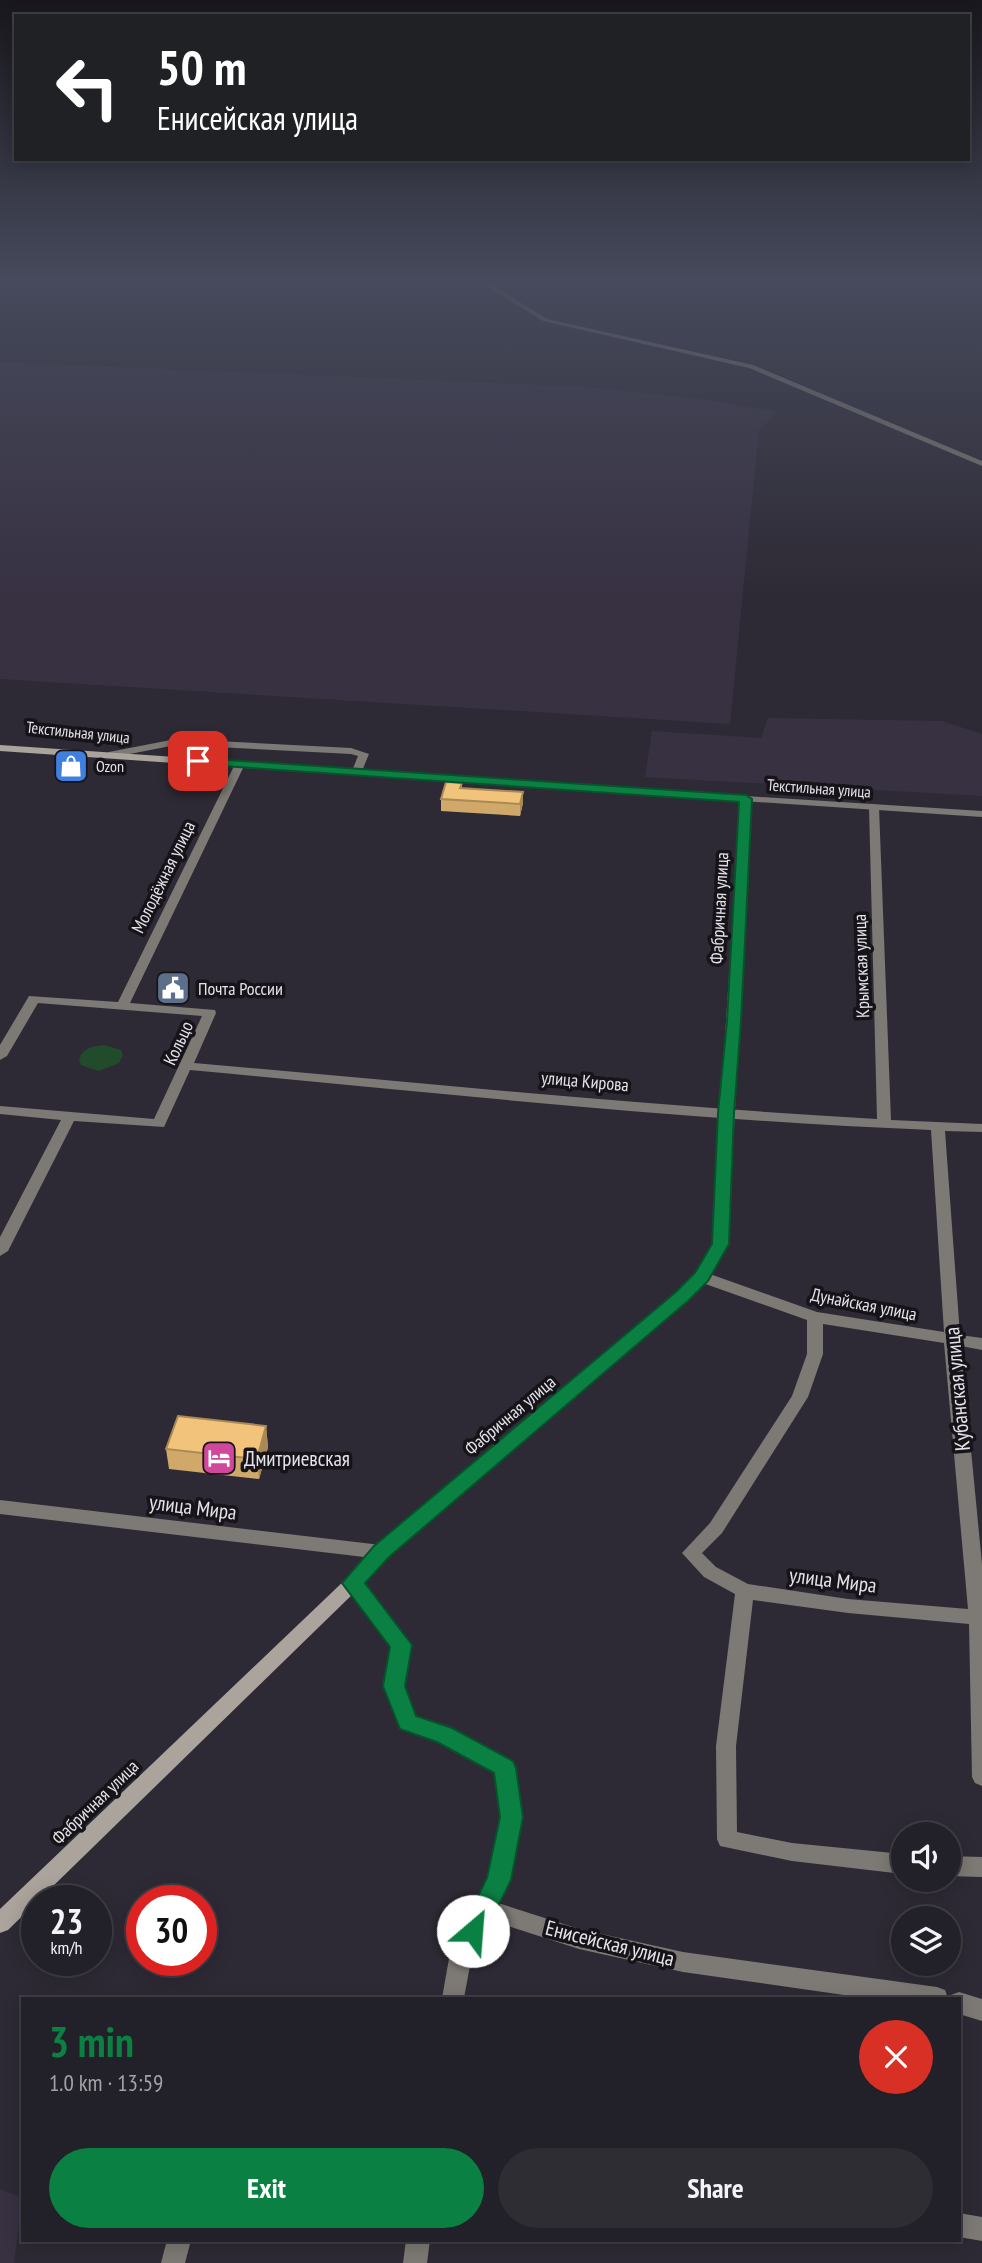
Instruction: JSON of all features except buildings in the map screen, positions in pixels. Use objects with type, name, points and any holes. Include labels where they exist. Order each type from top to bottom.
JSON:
[{"type":"main road","name":"Текстильная улица","points":[[0,740],[150,753]]},
{"type":"main road","name":"Текстильная улица","points":[[0,748],[242,759],[357,771],[746,799]]},
{"type":"main road","name":"Фабричная улица","points":[[0,1923],[353,1583],[381,1552],[702,1277],[720,1244],[746,799]]},
{"type":"street","points":[[797,384],[982,464]]},
{"type":"street","points":[[150,753],[163,742],[176,742],[364,754],[357,771]]},
{"type":"street","name":"Молодёжная улица","points":[[122,1006],[242,759]]},
{"type":"street","name":"Текстильная улица","points":[[746,799],[982,814]]},
{"type":"street","name":"Крымская улица","points":[[874,807],[884,1125]]},
{"type":"street","name":"Кольцо","points":[[0,1056],[5,1038],[34,999],[210,1013],[159,1124],[0,1110]]},
{"type":"street","name":"улица Кирова","points":[[186,1066],[726,1113],[884,1125],[982,1128]]},
{"type":"street","points":[[0,1251],[70,1116]]},
{"type":"street","name":"Кубанская улица","points":[[938,1127],[952,1340],[980,1618],[982,1777]]},
{"type":"street","name":"Дунайская улица","points":[[702,1277],[815,1317],[982,1344]]},
{"type":"street","name":"улица Мира","points":[[815,1317],[815,1354],[800,1397],[716,1528],[691,1553],[710,1572],[745,1591],[848,1606],[980,1618]]},
{"type":"street","name":"улица Мира","points":[[0,1507],[381,1552]]},
{"type":"street","points":[[353,1583],[401,1645],[394,1686],[408,1722],[444,1735],[505,1768],[512,1817],[499,1880],[461,1954],[453,1997]]},
{"type":"street","points":[[745,1591],[726,1746],[727,1839],[792,1852],[891,1863]]},
{"type":"street","points":[[961,1866],[982,1867]]},
{"type":"street","name":"Енисейская улица","points":[[484,1908],[579,1939],[684,1962],[930,1997]]},
{"type":"street","points":[[961,2004],[982,2010]]},
{"type":"street","points":[[961,2225],[982,2229]]},
{"type":"street","points":[[173,2263],[178,2242]]},
{"type":"street","points":[[415,2263],[418,2242]]},
{"type":"shaded area","points":[[0,384],[507,384],[587,387],[693,398],[778,412],[759,430],[730,724],[0,679]]},
{"type":"shaded area","points":[[768,718],[942,721],[982,734],[982,796],[645,777],[652,731],[761,738]]},
{"type":"shaded area","points":[[0,2189],[21,2198],[21,2206],[14,2263],[0,2263]]},
{"type":"green space","points":[[104,1045],[121,1050],[123,1055],[119,1063],[99,1071],[81,1065],[79,1059],[83,1052]]},
{"type":"place","name":"Ozon","points":[[71,766]]},
{"type":"place","name":"Почта России","points":[[173,988]]},
{"type":"place","name":"Дмитриевская","points":[[219,1458]]},
{"type":"route","points":[[198,761],[746,799],[720,1244],[702,1277],[682,1296],[381,1552],[353,1583],[401,1645],[394,1686],[408,1722],[444,1735],[505,1768],[512,1817],[499,1880],[473,1931]]}]
